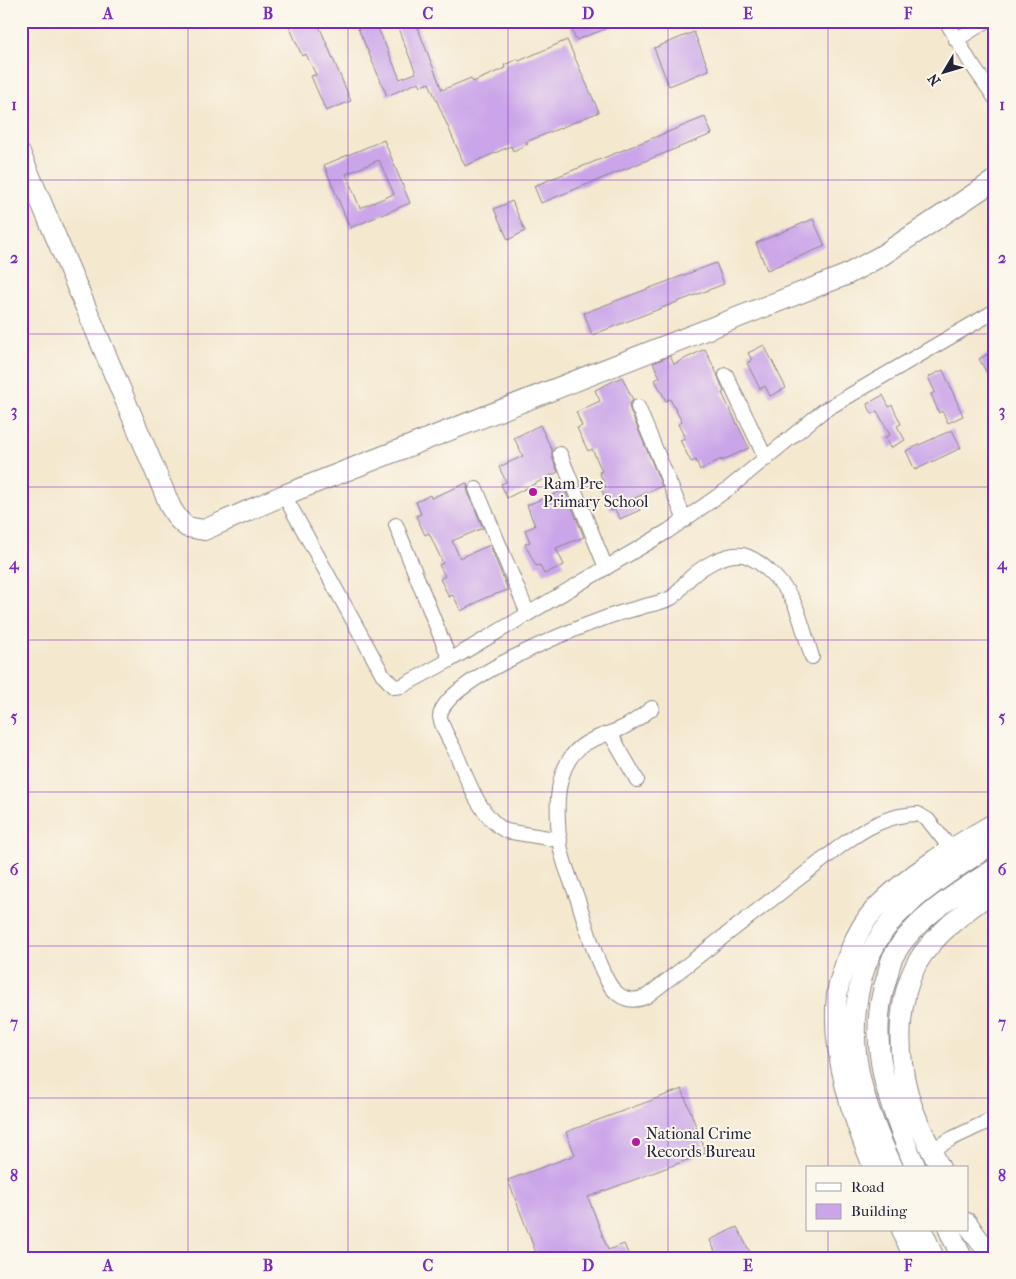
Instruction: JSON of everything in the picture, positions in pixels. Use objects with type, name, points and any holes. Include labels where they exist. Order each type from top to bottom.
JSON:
[{"type":"street","points":[[946,21],[956,40],[995,98]]},
{"type":"street","points":[[956,40],[986,21]]},
{"type":"street","points":[[21,155],[171,508],[187,528],[204,530],[284,495],[846,275],[894,247],[995,180]]},
{"type":"street","points":[[284,495],[372,655],[389,682],[394,687],[402,686],[450,660],[685,520],[766,459],[793,435],[835,403],[995,311]]},
{"type":"street","points":[[726,376],[766,459]]},
{"type":"street","points":[[638,407],[685,520]]},
{"type":"street","points":[[560,454],[606,568]]},
{"type":"street","points":[[476,489],[528,614]]},
{"type":"street","points":[[396,524],[450,660]]},
{"type":"street","points":[[560,840],[506,832],[491,820],[476,796],[440,716],[440,712],[445,704],[468,683],[500,664],[583,626],[670,598],[698,572],[715,562],[735,555],[749,557],[761,563],[785,589],[795,605],[812,657]]},
{"type":"street","points":[[652,708],[636,721],[579,747],[562,774],[558,801],[560,840],[594,948],[605,978],[618,994],[625,998],[634,1000],[647,996],[842,845],[871,825],[891,818],[918,814],[928,820],[951,849]]},
{"type":"street","points":[[610,733],[637,780]]},
{"type":"street","points":[[873,1166],[854,1112],[840,1058],[837,995],[843,969],[862,926],[875,910],[906,881],[933,860],[995,823]]},
{"type":"street","points":[[892,1166],[863,1090],[858,1059],[855,1031],[856,1000],[863,973],[877,943],[896,916],[927,888],[995,842]]},
{"type":"street","points":[[915,1166],[898,1127],[884,1083],[878,1027],[882,992],[894,955],[913,930],[943,903],[995,869]]},
{"type":"street","points":[[995,890],[961,915],[927,949],[917,963],[910,980],[900,1024],[900,1056],[908,1091],[915,1113],[936,1159],[953,1138],[995,1118]]},
{"type":"street","points":[[968,1225],[982,1249],[994,1258]]},
{"type":"street","points":[[903,1232],[914,1258]]},
{"type":"street","points":[[923,1232],[934,1258]]},
{"type":"street","points":[[949,1232],[962,1258]]},
{"type":"building","points":[[287,21],[317,21],[351,101],[326,111],[311,76],[316,75],[306,54],[302,56]]},
{"type":"building","points":[[355,21],[375,21],[400,79],[416,73],[395,21],[415,21],[442,90],[471,78],[473,82],[505,68],[504,65],[518,59],[519,61],[567,40],[599,112],[526,142],[528,144],[513,151],[511,146],[465,166],[429,83],[421,86],[419,82],[387,96]]},
{"type":"building","points":[[568,21],[623,21],[624,22],[576,40]]},
{"type":"building","points":[[694,32],[709,70],[669,86],[654,48]]},
{"type":"building","points":[[705,117],[712,134],[541,203],[534,186]]},
{"type":"building","points":[[384,140],[410,203],[350,228],[324,165]],"holes":[[[379,160],[394,194],[360,208],[346,174]]]},
{"type":"building","points":[[512,201],[525,231],[508,240],[494,209]]},
{"type":"building","points":[[813,219],[825,246],[767,270],[756,243]]},
{"type":"building","points":[[716,263],[724,284],[592,335],[584,313]]},
{"type":"building","points":[[764,345],[786,388],[770,396],[765,386],[760,389],[747,363],[752,360],[748,353]]},
{"type":"building","points":[[705,349],[724,392],[722,393],[749,448],[700,470],[696,460],[691,462],[680,440],[685,438],[678,424],[682,422],[670,399],[666,401],[655,380],[660,377],[653,363],[670,356],[674,364]]},
{"type":"building","points":[[995,350],[995,387],[979,359]]},
{"type":"building","points":[[943,370],[963,416],[948,423],[942,411],[939,413],[931,394],[935,392],[928,377]]},
{"type":"building","points":[[622,377],[633,400],[629,405],[630,410],[662,486],[635,498],[640,510],[620,519],[615,510],[611,511],[601,489],[606,487],[599,472],[602,471],[592,449],[588,451],[577,428],[582,426],[576,412],[600,401],[595,390]]},
{"type":"building","points":[[883,395],[889,407],[892,405],[901,424],[897,426],[905,440],[890,448],[885,437],[890,435],[877,411],[872,414],[867,404]]},
{"type":"building","points":[[540,425],[552,450],[552,457],[558,472],[507,498],[501,484],[506,482],[499,467],[523,456],[514,438]]},
{"type":"building","points":[[952,430],[961,448],[915,470],[906,451]]},
{"type":"building","points":[[467,483],[468,492],[483,528],[452,541],[460,558],[490,545],[508,590],[485,598],[461,611],[453,595],[449,597],[440,579],[445,576],[439,565],[443,563],[429,533],[425,535],[416,516],[421,514],[416,502],[430,495],[431,498]]},
{"type":"building","points":[[565,490],[584,537],[556,548],[564,565],[544,574],[540,565],[536,566],[525,544],[530,542],[525,530],[535,526],[527,505]]},
{"type":"building","points":[[682,1089],[706,1153],[588,1197],[608,1250],[624,1244],[630,1258],[579,1258],[577,1251],[558,1258],[538,1258],[508,1180],[575,1155],[566,1132]]},
{"type":"building","points":[[737,1227],[753,1258],[718,1258],[710,1240]]},
{"type":"place","name":"Ram Pre Primary School","points":[[533,492]]},
{"type":"place","name":"National Crime Records Bureau","points":[[636,1142]]}]
